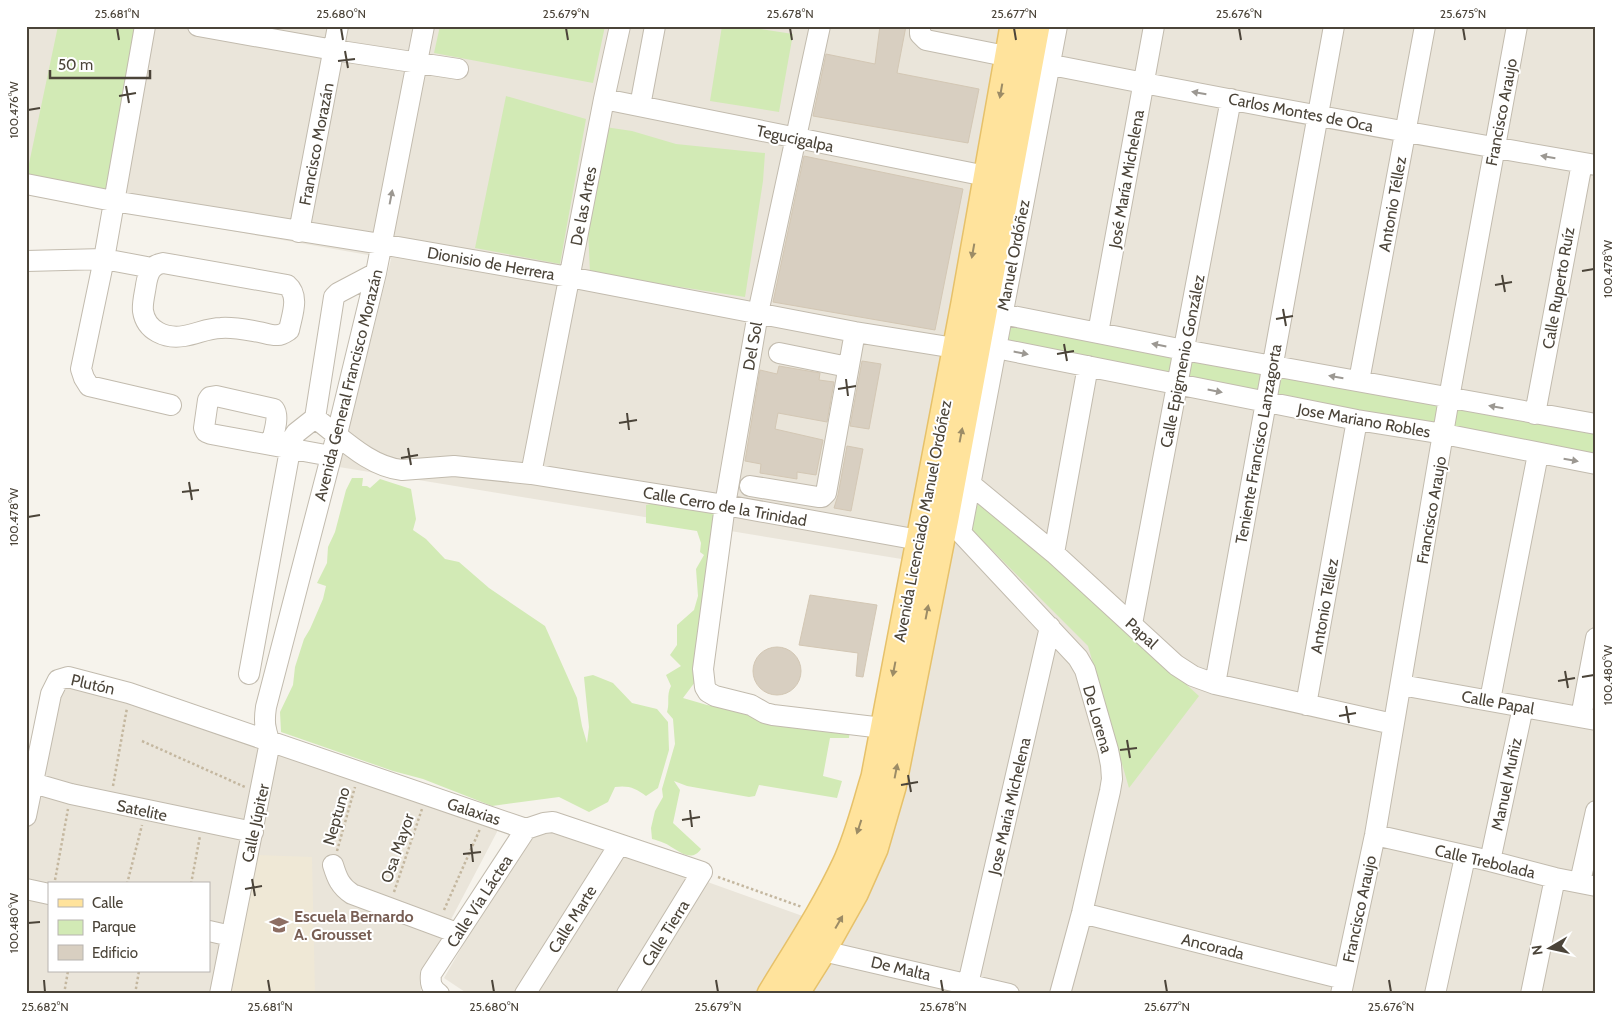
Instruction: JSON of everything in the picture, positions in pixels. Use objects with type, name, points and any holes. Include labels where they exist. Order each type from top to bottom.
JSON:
[{"type":"main road","name":"Avenida Licenciado Manuel Ordóñez","points":[[983,309],[986,176],[1029,61],[1013,26]]},
{"type":"main road","name":"Avenida Licenciado Manuel Ordóñez","points":[[796,994],[855,894],[871,858],[893,787],[954,526],[954,470],[972,343],[983,309],[1037,26]]},
{"type":"main road","name":"Avenida Licenciado Manuel Ordóñez","points":[[770,994],[820,913],[846,863],[859,828],[874,777],[926,501],[954,470]]},
{"type":"street","points":[[145,26],[104,259],[81,369],[89,386],[171,405]]},
{"type":"street","points":[[198,26],[458,69]]},
{"type":"street","name":"Francisco Morazán","points":[[299,232],[338,26]]},
{"type":"street","name":"Avenida General Francisco Morazán","points":[[270,740],[264,718],[266,707],[337,434],[376,273],[424,26]]},
{"type":"street","name":"De las Artes","points":[[531,474],[620,26]]},
{"type":"street","points":[[640,106],[655,26]]},
{"type":"street","name":"Del Sol","points":[[820,26],[758,314],[725,505],[703,669],[705,686],[708,692],[715,696],[744,703],[773,715],[883,728]]},
{"type":"street","name":"Carlos Montes de Oca","points":[[920,26],[920,34],[926,40],[1318,116],[1589,164]]},
{"type":"street","points":[[1029,61],[1057,26]]},
{"type":"street","name":"José María Michelena","points":[[1098,333],[1154,26]]},
{"type":"street","name":"Teniente Francisco Lanzagorta","points":[[1215,684],[1334,26]]},
{"type":"street","name":"Antonio Téllez","points":[[1359,381],[1425,26]]},
{"type":"street","name":"Francisco Araujo","points":[[1342,986],[1375,835],[1449,398],[1517,26]]},
{"type":"street","name":"Tegucigalpa","points":[[604,99],[986,176]]},
{"type":"street","name":"Calle Epigmenio González","points":[[1132,624],[1231,99]]},
{"type":"street","name":"Calle Ruperto Ruíz","points":[[1535,414],[1589,164]]},
{"type":"street","name":"Dionisio de Herrera","points":[[26,184],[113,201],[381,244],[569,277],[855,332],[972,343]]},
{"type":"street","points":[[26,261],[104,259],[152,268],[157,264],[163,263],[287,285],[294,294],[295,301],[288,330],[278,335],[244,329],[221,328],[184,336],[169,337],[158,333],[146,323],[143,312],[148,274],[152,268]]},
{"type":"street","points":[[249,674],[281,447],[315,418],[334,298],[338,293],[376,273]]},
{"type":"street","points":[[983,309],[1184,350],[1596,424]]},
{"type":"street","points":[[750,486],[818,498],[822,497],[826,492],[855,332]]},
{"type":"street","name":"Jose Mariano Robles","points":[[972,343],[1357,420],[1444,434],[1596,464]]},
{"type":"street","points":[[779,353],[848,367]]},
{"type":"street","points":[[1054,553],[1088,366]]},
{"type":"street","name":"Calle Cerro de la Trinidad","points":[[315,418],[374,460],[394,469],[410,470],[454,466],[531,474],[725,505],[919,540]]},
{"type":"street","name":"Antonio Téllez","points":[[1306,705],[1357,420]]},
{"type":"street","points":[[281,447],[331,456]]},
{"type":"street","points":[[1490,700],[1538,454]]},
{"type":"street","name":"Papal","points":[[954,470],[1054,553],[1176,665],[1193,676],[1215,684],[1393,724]]},
{"type":"street","name":"De Lorena","points":[[926,501],[954,526],[1078,658],[1085,670],[1111,765],[1110,791],[1082,913],[1060,994]]},
{"type":"street","name":"Jose Maria Michelena","points":[[968,984],[1050,627]]},
{"type":"street","points":[[1588,718],[1596,638]]},
{"type":"street","name":"Plutón","points":[[33,783],[51,694],[58,680],[68,677],[130,693]]},
{"type":"street","name":"Calle Papal","points":[[1401,685],[1588,718]]},
{"type":"street","name":"Galaxias","points":[[130,693],[526,829]]},
{"type":"street","name":"Manuel Muñiz","points":[[1490,861],[1522,707]]},
{"type":"street","name":"Calle Júpiter","points":[[220,994],[261,794],[270,740]]},
{"type":"street","points":[[26,816],[33,783]]},
{"type":"street","name":"Satelite","points":[[33,783],[145,811],[253,832]]},
{"type":"street","points":[[1588,884],[1596,810]]},
{"type":"street","points":[[526,829],[553,822],[702,872]]},
{"type":"street","name":"Calle Vía Láctea","points":[[439,994],[431,984],[431,974],[526,829]]},
{"type":"street","name":"Calle Trebolada","points":[[1375,835],[1555,878],[1588,884]]},
{"type":"street","name":"Calle Marte","points":[[526,994],[619,845]]},
{"type":"street","points":[[1435,994],[1465,856]]},
{"type":"street","points":[[334,865],[338,881],[352,894],[457,934]]},
{"type":"street","name":"Calle Tierra","points":[[627,994],[702,872]]},
{"type":"street","points":[[1531,994],[1555,878]]},
{"type":"street","points":[[26,889],[48,894]]},
{"type":"street","name":"Ancorada","points":[[1082,913],[1342,986]]},
{"type":"street","points":[[210,932],[231,936]]},
{"type":"street","name":"De Malta","points":[[823,951],[1009,994]]},
{"type":"path","points":[[110,803],[130,693]]},
{"type":"path","points":[[142,741],[261,794]]},
{"type":"path","name":"Neptuno","points":[[334,865],[359,772]]},
{"type":"path","points":[[54,882],[71,794]]},
{"type":"path","name":"Osa Mayor","points":[[388,907],[427,795]]},
{"type":"path","points":[[127,882],[145,811]]},
{"type":"path","points":[[437,926],[486,814]]},
{"type":"path","points":[[191,882],[203,822]]},
{"type":"path","points":[[702,872],[820,913]]},
{"type":"path","points":[[64,994],[68,972]]},
{"type":"path","points":[[135,994],[139,972]]},
{"type":"shaded area","points":[[26,26],[1596,26],[1596,994],[468,994],[444,978],[537,817],[649,861],[825,924],[926,563],[339,467],[391,259],[26,195]]},
{"type":"shaded area","points":[[60,683],[138,700],[498,830],[426,967],[421,994],[26,994],[26,832]]},
{"type":"shaded area","name":"Escuela Bernardo A. Grousset","points":[[257,855],[312,857],[315,994],[231,994]]},
{"type":"green space","points":[[58,26],[139,26],[107,195],[26,178]]},
{"type":"green space","points":[[440,26],[605,26],[593,83],[434,53]]},
{"type":"green space","points":[[722,26],[742,26],[793,34],[779,112],[710,101]]},
{"type":"green space","points":[[506,96],[586,119],[560,264],[475,248]]},
{"type":"green space","points":[[605,127],[632,131],[676,144],[765,153],[763,181],[745,297],[590,273],[588,229]]},
{"type":"green space","points":[[1012,320],[1596,429],[1596,457],[1006,345]]},
{"type":"green space","points":[[352,478],[363,478],[362,486],[370,488],[380,479],[411,489],[416,519],[413,530],[426,539],[445,559],[459,562],[489,588],[545,626],[577,698],[587,743],[589,727],[584,677],[593,675],[613,683],[632,703],[657,709],[668,722],[669,750],[658,788],[646,796],[632,788],[624,786],[615,787],[608,802],[589,812],[559,797],[492,806],[423,779],[393,771],[281,732],[280,712],[293,685],[295,667],[304,639],[323,599],[326,586],[317,583],[327,563],[328,547],[335,532],[346,490]]},
{"type":"green space","points":[[980,497],[1199,696],[1129,788],[1088,646],[970,528]]},
{"type":"green space","points":[[675,504],[722,512],[695,682],[683,698],[707,705],[850,728],[849,738],[830,738],[823,776],[842,781],[837,798],[759,785],[755,796],[749,797],[687,786],[674,781],[680,790],[673,823],[701,849],[697,854],[692,855],[682,854],[664,843],[652,839],[651,828],[655,811],[663,797],[662,789],[675,744],[673,719],[667,712],[671,686],[666,675],[681,666],[670,655],[677,645],[677,625],[694,610],[698,596],[696,569],[704,555],[700,552],[701,543],[697,531],[646,523],[646,505]]},
{"type":"building","points":[[880,26],[906,26],[897,73],[979,89],[968,143],[813,116],[826,54],[875,64]]},
{"type":"building","points":[[804,156],[963,189],[935,330],[773,302]]},
{"type":"building","points":[[862,361],[881,364],[869,429],[850,426]]},
{"type":"building","points":[[779,366],[820,373],[819,380],[834,382],[827,422],[778,413],[775,429],[823,440],[816,475],[797,472],[797,479],[760,473],[761,464],[745,461],[760,370],[777,374]]},
{"type":"building","points":[[847,446],[863,449],[851,511],[834,508]]},
{"type":"building","points":[[810,595],[877,605],[863,677],[856,676],[858,653],[799,645]]},
{"type":"building","points":[[772,647],[782,647],[791,651],[797,657],[801,671],[797,685],[791,691],[782,695],[772,695],[763,691],[757,685],[753,676],[753,666],[757,657],[763,651]]},
{"type":"place","name":"Escuela Bernardo A. Grousset","points":[[279,925]]}]
